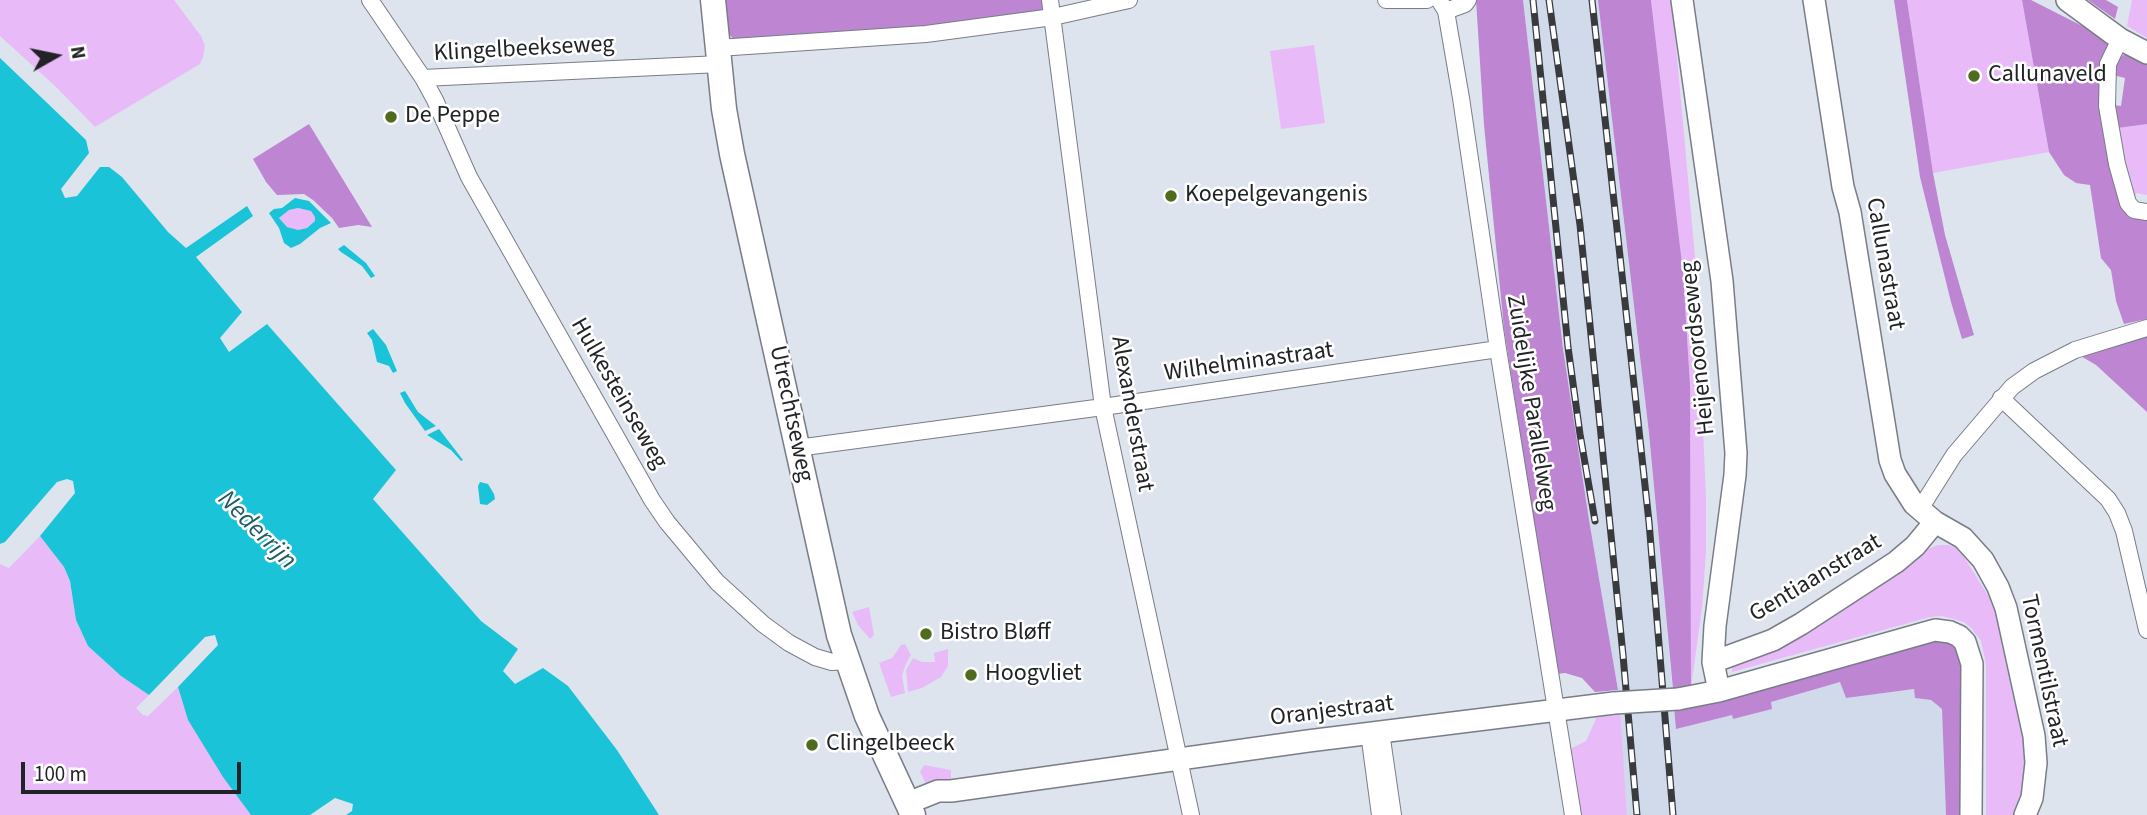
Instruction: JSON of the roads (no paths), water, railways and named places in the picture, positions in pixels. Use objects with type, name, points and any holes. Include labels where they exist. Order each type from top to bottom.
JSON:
[{"type":"main road","name":"Utrechtseweg","points":[[713,0],[732,154],[839,635],[867,716],[913,811]]},
{"type":"street","name":"Klingelbeekseweg","points":[[370,0],[423,78],[719,56],[887,38],[1053,17],[1129,0]]},
{"type":"street","name":"Alexanderstraat","points":[[1050,0],[1103,407],[1191,815]]},
{"type":"street","points":[[1386,0],[1427,0]]},
{"type":"street","points":[[1442,6],[1465,4],[1468,0]]},
{"type":"street","name":"Heijenoordseweg","points":[[1682,0],[1722,281],[1736,453],[1715,626],[1713,662],[1719,691]]},
{"type":"street","name":"Callunastraat","points":[[1814,0],[1890,460],[1901,484],[1928,516]]},
{"type":"street","points":[[2067,0],[2120,39],[2147,52]]},
{"type":"street","name":"Zuidelijke Parallelweg","points":[[1442,6],[1573,815]]},
{"type":"street","points":[[2120,39],[2108,64],[2107,106],[2117,164],[2128,203],[2134,210],[2147,212]]},
{"type":"street","name":"Hulkesteinseweg","points":[[423,78],[469,177],[667,522],[717,582],[764,624],[814,657],[832,662],[848,661]]},
{"type":"street","name":"Gentiaanstraat","points":[[1713,662],[1773,639],[1801,624],[1896,562],[1915,546],[1954,455],[2011,387],[2034,371],[2076,349],[2147,328]]},
{"type":"street","name":"Wilhelminastraat","points":[[797,448],[1103,407],[1498,349]]},
{"type":"street","points":[[2001,398],[2108,499],[2117,513],[2124,531],[2147,630]]},
{"type":"street","name":"Tormentilstraat","points":[[1928,516],[1963,538],[1983,561],[2006,608],[2034,736],[2032,798],[2025,815]]},
{"type":"street","name":"Oranjestraat","points":[[913,811],[938,790],[1555,709],[1678,699],[1719,691],[1943,630],[1959,636],[1970,653],[1972,664],[1971,815]]},
{"type":"street","points":[[1375,732],[1380,815]]},
{"type":"street","points":[[1375,732],[1393,815]]},
{"type":"water","name":"Nederrijn","points":[[0,58],[86,140],[89,153],[61,189],[65,198],[77,196],[100,167],[109,167],[122,177],[168,232],[186,248],[247,206],[253,216],[196,257],[242,312],[220,338],[229,352],[267,324],[396,470],[373,499],[481,621],[518,649],[503,671],[515,684],[543,668],[568,686],[617,750],[659,815],[346,815],[352,811],[353,804],[335,798],[310,815],[251,815],[223,777],[188,720],[178,687],[218,645],[215,635],[205,637],[149,695],[121,676],[88,646],[76,620],[70,581],[64,567],[40,536],[75,493],[73,481],[67,479],[57,482],[5,542],[0,544]]},
{"type":"water","points":[[295,198],[309,201],[331,223],[291,248],[284,243],[279,228],[269,213],[282,208]],"holes":[[[298,208],[311,211],[315,221],[307,228],[298,230],[287,227],[279,218],[289,210]]]},
{"type":"water","points":[[344,245],[366,263],[375,276],[371,278],[362,266],[338,249]]},
{"type":"water","points":[[373,329],[386,345],[397,371],[393,373],[389,366],[377,362],[372,340],[367,333]]},
{"type":"water","points":[[405,391],[418,412],[436,426],[425,431],[400,393]]},
{"type":"water","points":[[439,429],[463,460],[427,435]]},
{"type":"water","points":[[480,482],[488,484],[494,494],[495,499],[487,505],[480,504]]},
{"type":"railway","points":[[1533,0],[1568,347],[1595,521]]},
{"type":"railway","points":[[1549,0],[1580,225],[1637,815]]},
{"type":"railway","points":[[1592,0],[1649,522],[1673,815]]},
{"type":"place","name":"Callunaveld","points":[[1974,76]]},
{"type":"place","name":"De Peppe","points":[[391,117]]},
{"type":"place","name":"Koepelgevangenis","points":[[1171,196]]},
{"type":"place","name":"Bistro Bløff","points":[[926,634]]},
{"type":"place","name":"Hoogvliet","points":[[971,675]]},
{"type":"place","name":"Clingelbeeck","points":[[812,745]]}]
